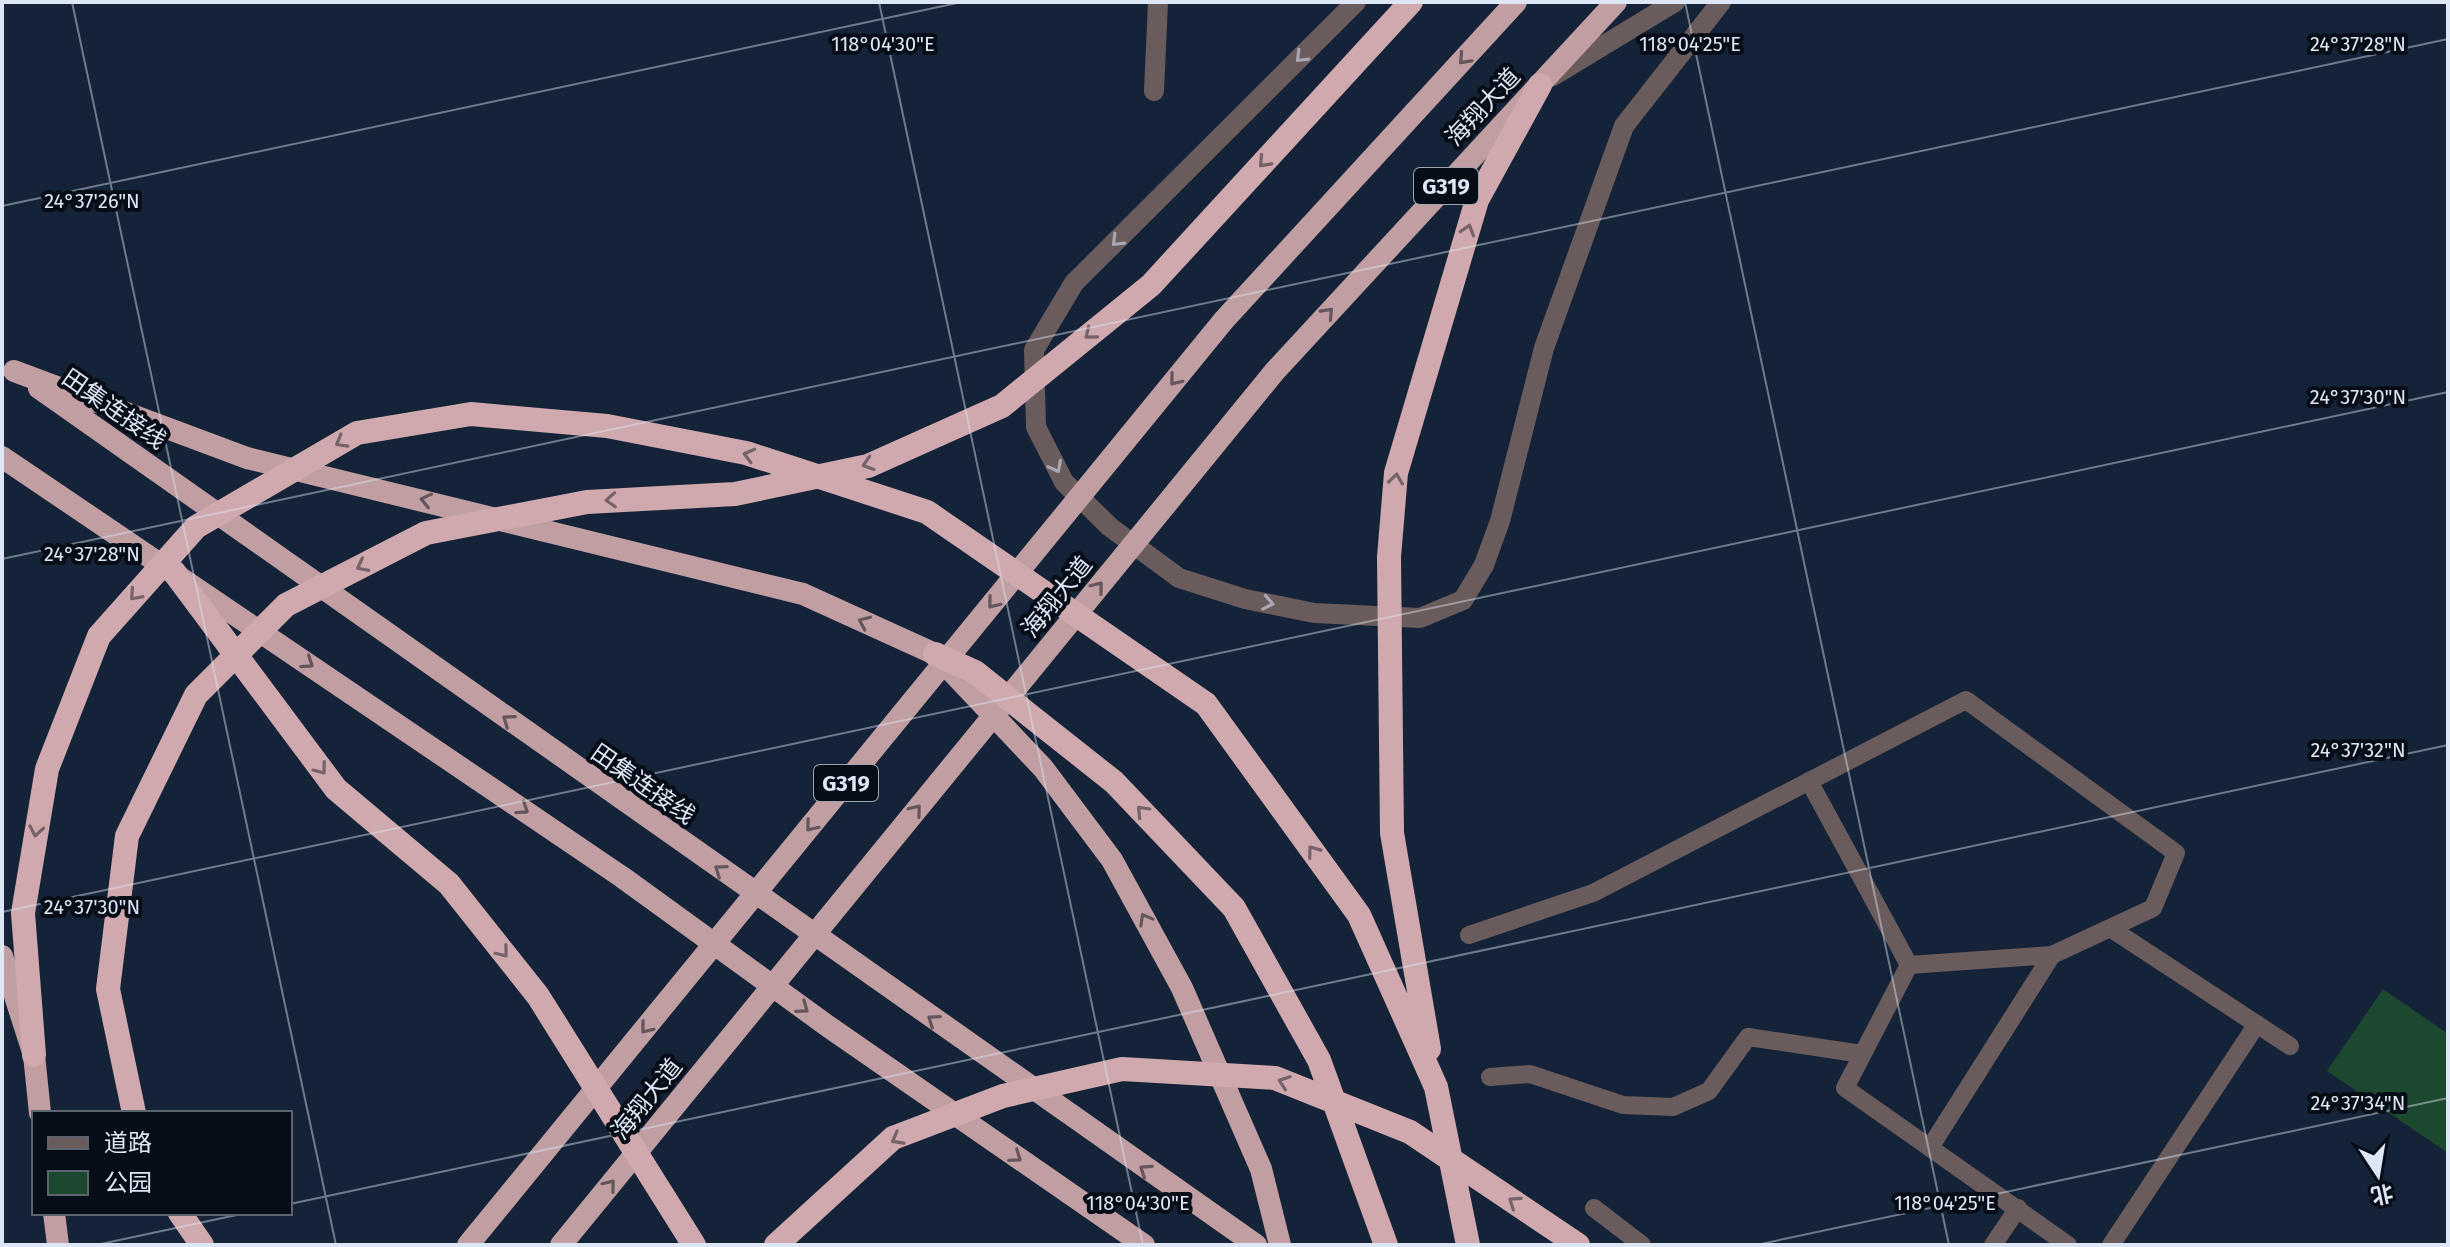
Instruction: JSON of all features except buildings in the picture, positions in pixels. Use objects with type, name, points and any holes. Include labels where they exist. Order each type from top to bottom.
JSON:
[{"type":"highway","points":[[134,1111],[108,989],[127,836],[196,695],[286,605],[426,533],[587,502],[735,494],[868,466],[1002,406],[1151,285],[1411,2]]},
{"type":"highway","name":"海翔大道","points":[[468,1245],[1224,320],[1516,2]]},
{"type":"highway","name":"海翔大道","points":[[561,1245],[1275,371],[1616,2]]},
{"type":"highway","points":[[1468,1245],[1436,1087],[1392,833],[1389,557],[1396,473],[1477,200],[1540,85]]},
{"type":"highway","points":[[8,366],[247,458],[803,594],[975,672],[1114,782],[1234,908],[1319,1060],[1386,1245]]},
{"type":"highway","name":"田集连接线","points":[[8,366],[1256,1245]]},
{"type":"highway","points":[[40,1111],[23,913],[47,769],[99,636],[196,527],[357,433],[471,414],[607,426],[746,453],[927,512],[1206,704],[1359,915],[1436,1087]]},
{"type":"highway","points":[[2,457],[622,877],[829,1027],[1144,1245]]},
{"type":"highway","points":[[174,572],[336,789],[449,884],[538,996],[694,1245]]},
{"type":"highway","points":[[935,654],[1043,768],[1112,860],[1182,988],[1261,1169],[1280,1245]]},
{"type":"highway","points":[[2,956],[34,1055]]},
{"type":"highway","points":[[776,1245],[893,1138],[1003,1096],[1122,1069],[1275,1078],[1410,1132],[1578,1245]]},
{"type":"highway","points":[[54,1215],[58,1245]]},
{"type":"highway","points":[[181,1215],[202,1245]]},
{"type":"street","points":[[1154,91],[1158,2]]},
{"type":"street","points":[[1356,2],[1074,283],[1034,350],[1036,427],[1064,482],[1110,527],[1179,578],[1245,599],[1314,613],[1420,618],[1463,600],[1484,565],[1500,521],[1544,348],[1624,126],[1721,2]]},
{"type":"street","points":[[1540,85],[1675,2]]},
{"type":"lane","points":[[1469,935],[1593,893],[1966,700],[2176,853],[2153,908],[2113,930],[2052,955],[1909,965]]},
{"type":"lane","points":[[1809,781],[1909,965]]},
{"type":"lane","points":[[2113,930],[2290,1046]]},
{"type":"lane","points":[[1931,1146],[2052,955]]},
{"type":"lane","points":[[1909,965],[1845,1088],[2068,1245]]},
{"type":"lane","points":[[2111,1245],[2257,1024]]},
{"type":"lane","points":[[1490,1077],[1530,1074],[1623,1105],[1673,1107],[1709,1091],[1748,1037],[1862,1054]]},
{"type":"lane","points":[[1594,1208],[1642,1245]]},
{"type":"lane","points":[[1993,1245],[2018,1208]]},
{"type":"green space","points":[[2383,989],[2448,1034],[2448,1153],[2327,1071]]}]
